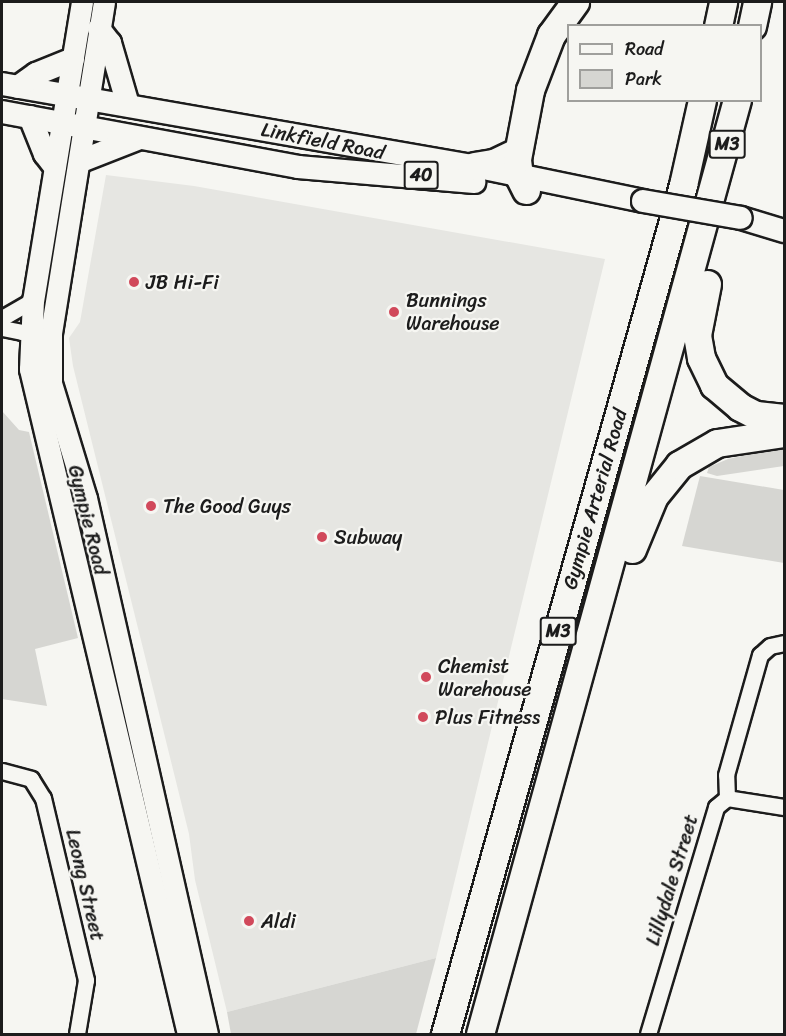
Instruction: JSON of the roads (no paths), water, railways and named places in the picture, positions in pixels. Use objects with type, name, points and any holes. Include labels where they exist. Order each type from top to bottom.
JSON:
[{"type":"highway","points":[[474,166],[494,163],[521,173],[538,62],[551,35],[575,2]]},
{"type":"highway","points":[[718,24],[723,2]]},
{"type":"highway","points":[[752,24],[757,2]]},
{"type":"highway","name":"Gympie Arterial Road","points":[[445,1035],[683,185],[702,102]]},
{"type":"highway","name":"Gympie Arterial Road","points":[[480,1035],[701,242],[736,102]]},
{"type":"highway","points":[[701,242],[709,276],[698,335],[706,370],[725,397],[740,407],[756,415],[784,418]]},
{"type":"highway","points":[[593,633],[614,606],[649,507],[679,465],[717,443],[784,433]]},
{"type":"main road","name":"Gympie Road","points":[[81,2],[33,300],[30,369],[36,405],[188,1035]]},
{"type":"main road","name":"Gympie Road","points":[[104,2],[87,127],[50,348],[53,396],[86,498],[207,1035]]},
{"type":"main road","points":[[99,29],[110,43],[128,105]]},
{"type":"main road","points":[[10,85],[73,59]]},
{"type":"main road","name":"Linkfield Road","points":[[10,85],[386,154],[474,166]]},
{"type":"main road","name":"Linkfield Road","points":[[2,112],[298,167],[413,174],[521,173],[589,200],[643,201],[741,218],[784,222]]},
{"type":"main road","points":[[30,117],[45,154],[55,167]]},
{"type":"main road","points":[[81,161],[140,138]]},
{"type":"main road","name":"Linkfield Road","points":[[741,218],[784,231]]},
{"type":"street","points":[[2,318],[33,300]]},
{"type":"street","points":[[2,328],[30,331],[54,321]]},
{"type":"street","points":[[784,643],[770,646],[760,655],[726,775],[727,798],[784,807]]},
{"type":"street","name":"Leong Street","points":[[2,771],[31,779],[43,798],[86,980],[77,1035]]},
{"type":"street","name":"Lillydale Street","points":[[648,1035],[716,807],[727,798]]},
{"type":"place","name":"JB Hi-Fi","points":[[134,282]]},
{"type":"place","name":"Bunnings Warehouse","points":[[394,312]]},
{"type":"place","name":"The Good Guys","points":[[151,506]]},
{"type":"place","name":"Subway","points":[[322,537]]},
{"type":"place","name":"Chemist Warehouse","points":[[426,677]]},
{"type":"place","name":"Plus Fitness","points":[[423,717]]},
{"type":"place","name":"Aldi","points":[[249,921]]}]
